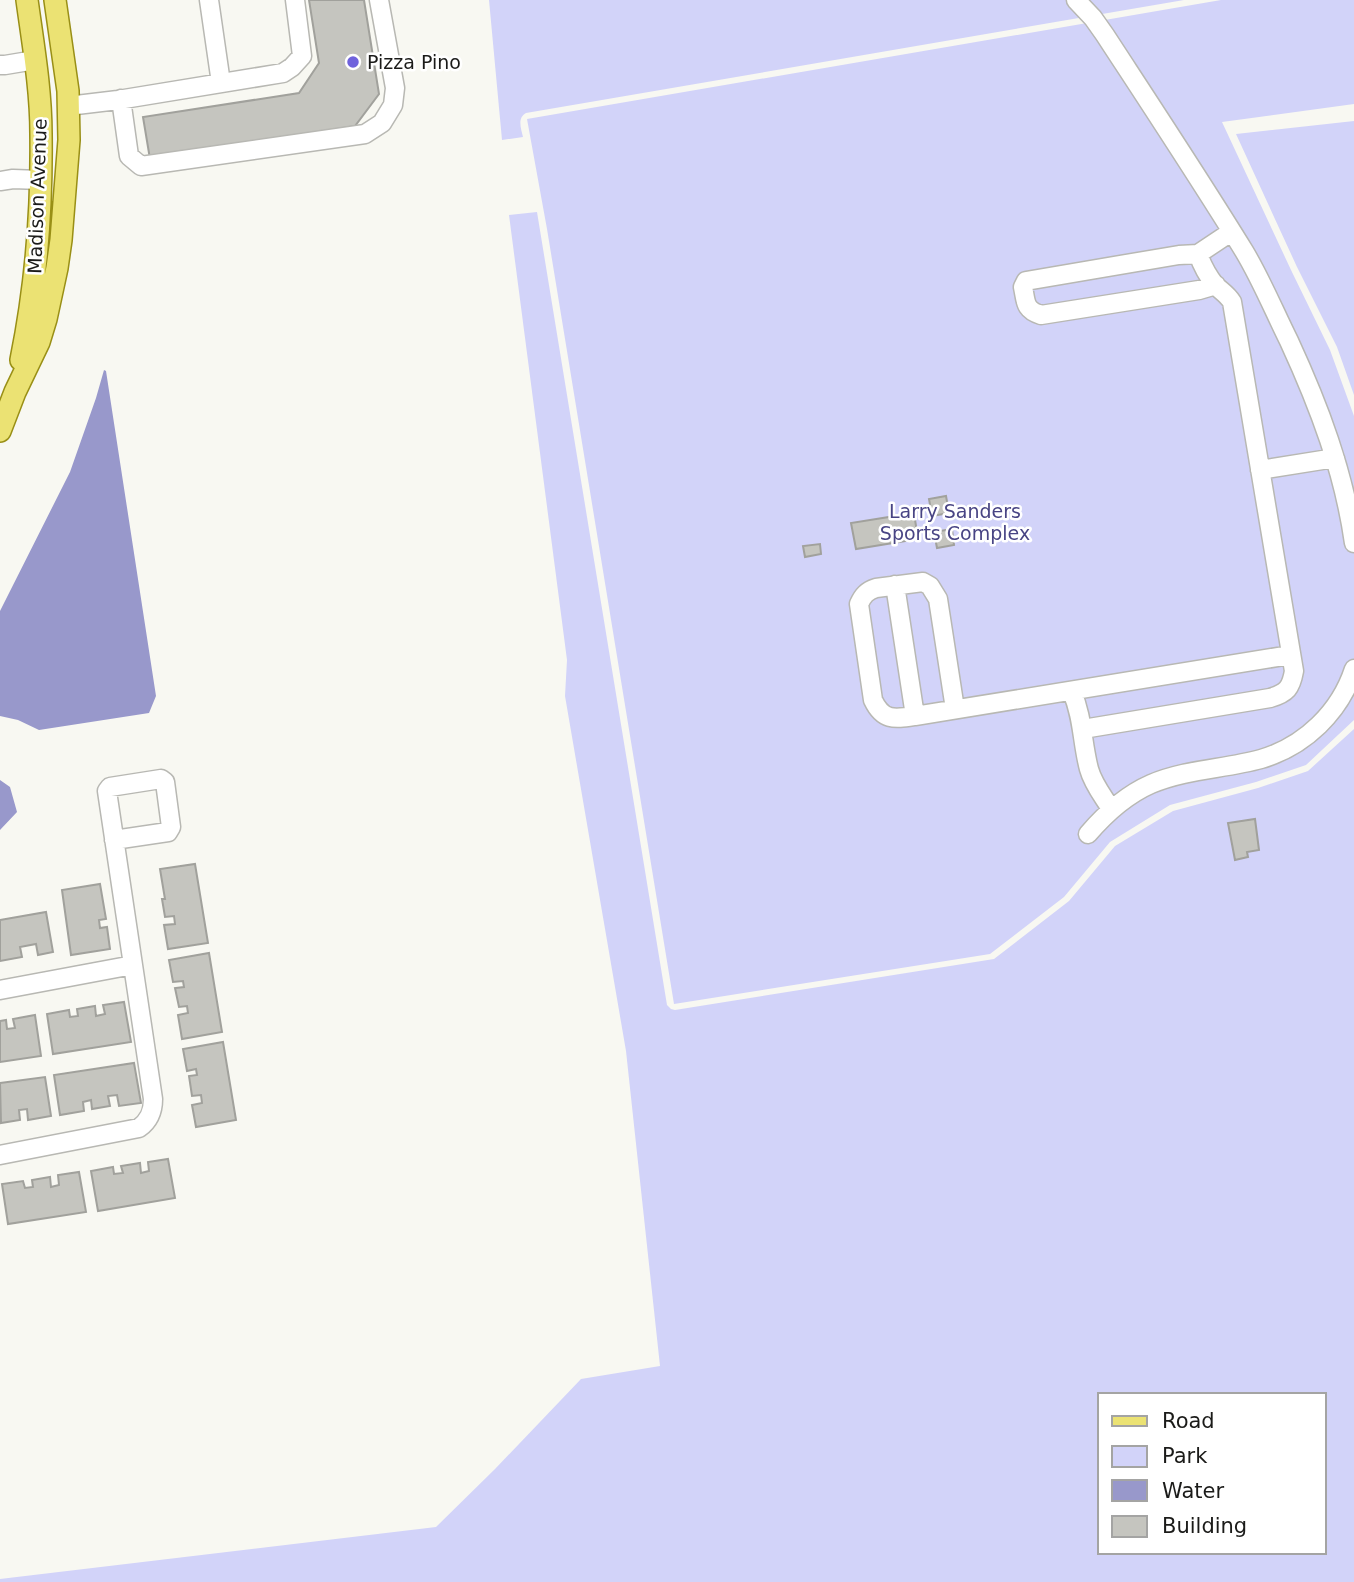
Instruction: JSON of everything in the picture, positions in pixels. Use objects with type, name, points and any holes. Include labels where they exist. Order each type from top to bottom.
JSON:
[{"type":"main road","name":"Madison Avenue","points":[[15,392],[33,288],[40,180],[41,132],[27,0]]},
{"type":"main road","name":"Madison Avenue","points":[[0,431],[39,342],[47,319],[57,268],[69,140],[68,106],[55,0]]},
{"type":"street","points":[[209,0],[221,83]]},
{"type":"street","points":[[68,106],[283,73],[302,56],[295,0]]},
{"type":"street","points":[[121,99],[129,156],[141,166],[365,134],[382,123],[393,104],[395,88],[379,0]]},
{"type":"street","points":[[1076,0],[1105,35],[1244,251],[1262,284],[1321,414],[1345,492],[1354,543]]},
{"type":"street","points":[[0,65],[35,60]]},
{"type":"street","points":[[0,181],[40,180]]},
{"type":"street","points":[[1216,285],[1041,315],[1027,307],[1023,286],[1026,281],[1198,254],[1231,232]]},
{"type":"street","points":[[1083,729],[1270,698],[1287,690],[1292,682],[1293,671],[1232,302],[1205,270],[1198,254]]},
{"type":"street","points":[[1260,470],[1335,458]]},
{"type":"street","points":[[955,709],[938,599],[930,586],[923,582],[869,591],[859,604],[873,700],[882,714],[890,718],[915,716],[1072,692],[1290,655]]},
{"type":"street","points":[[895,586],[915,716]]},
{"type":"street","points":[[1088,834],[1111,809],[1131,794],[1151,784],[1172,776],[1260,759],[1293,745],[1322,724],[1344,691],[1354,669]]},
{"type":"street","points":[[1072,692],[1083,729],[1089,769],[1111,809]]},
{"type":"street","points":[[0,1155],[132,1131],[144,1124],[151,1113],[153,1100],[114,840]]},
{"type":"street","points":[[0,990],[133,965]]},
{"type":"green space","points":[[489,0],[1184,0],[526,113],[521,120],[523,137],[502,140]]},
{"type":"green space","name":"Larry Sanders Sports Complex","points":[[1221,0],[1354,0],[1354,104],[1222,122],[1330,350],[1354,416],[1354,720],[1306,765],[1256,782],[1170,805],[1110,842],[1064,897],[990,954],[674,1004],[527,119]]},
{"type":"green space","points":[[1354,121],[1354,395],[1337,347],[1236,134]]},
{"type":"green space","points":[[537,212],[667,1005],[671,1009],[994,959],[1069,901],[1115,846],[1173,811],[1308,771],[1354,729],[1354,1582],[0,1582],[0,1579],[436,1527],[581,1379],[660,1366],[626,1051],[565,696],[567,660],[509,215]]},
{"type":"water","points":[[104,370],[156,696],[149,713],[39,730],[18,720],[0,716],[0,611],[70,472]]},
{"type":"water","points":[[0,780],[10,787],[17,812],[0,830]]},
{"type":"building","points":[[309,0],[364,0],[379,94],[355,126],[150,159],[143,117],[299,93],[319,63]]},
{"type":"building","points":[[946,496],[949,513],[932,516],[929,499]]},
{"type":"building","points":[[914,513],[918,539],[856,549],[851,523]]},
{"type":"building","points":[[952,529],[954,545],[937,548],[934,532]]},
{"type":"building","points":[[820,544],[821,554],[805,557],[803,546]]},
{"type":"building","points":[[1255,819],[1259,850],[1247,852],[1248,857],[1235,860],[1228,823]]},
{"type":"building","points":[[195,864],[208,943],[168,949],[164,925],[175,924],[174,916],[165,917],[160,869]]},
{"type":"building","points":[[100,884],[106,919],[99,920],[100,928],[107,927],[110,949],[71,955],[62,890]]},
{"type":"building","points":[[46,912],[53,952],[38,955],[36,944],[20,947],[22,957],[0,961],[0,920]]},
{"type":"building","points":[[209,953],[222,1032],[182,1039],[178,1015],[188,1013],[187,1006],[179,1007],[175,988],[184,987],[183,981],[173,982],[169,960]]},
{"type":"building","points":[[124,1002],[131,1042],[53,1054],[47,1014],[69,1010],[70,1017],[78,1016],[77,1009],[95,1006],[96,1016],[105,1014],[103,1005]]},
{"type":"building","points":[[35,1015],[41,1056],[0,1062],[0,1021],[6,1020],[7,1029],[15,1028],[13,1019]]},
{"type":"building","points":[[223,1042],[236,1120],[196,1127],[192,1105],[202,1103],[201,1095],[192,1096],[189,1076],[197,1075],[196,1069],[187,1071],[183,1049]]},
{"type":"building","points":[[134,1063],[141,1103],[119,1106],[117,1095],[108,1096],[110,1106],[92,1109],[91,1100],[83,1102],[84,1111],[60,1115],[54,1075]]},
{"type":"building","points":[[45,1077],[51,1116],[28,1120],[27,1109],[19,1110],[20,1120],[1,1123],[0,1083]]},
{"type":"building","points":[[168,1159],[175,1198],[98,1211],[91,1171],[113,1167],[114,1174],[123,1173],[121,1166],[140,1163],[141,1173],[149,1171],[148,1162]]},
{"type":"building","points":[[79,1172],[86,1212],[8,1224],[2,1184],[23,1181],[25,1188],[33,1187],[32,1180],[50,1177],[51,1187],[59,1185],[58,1175]]},
{"type":"place","name":"Pizza Pino","points":[[353,62]]}]
